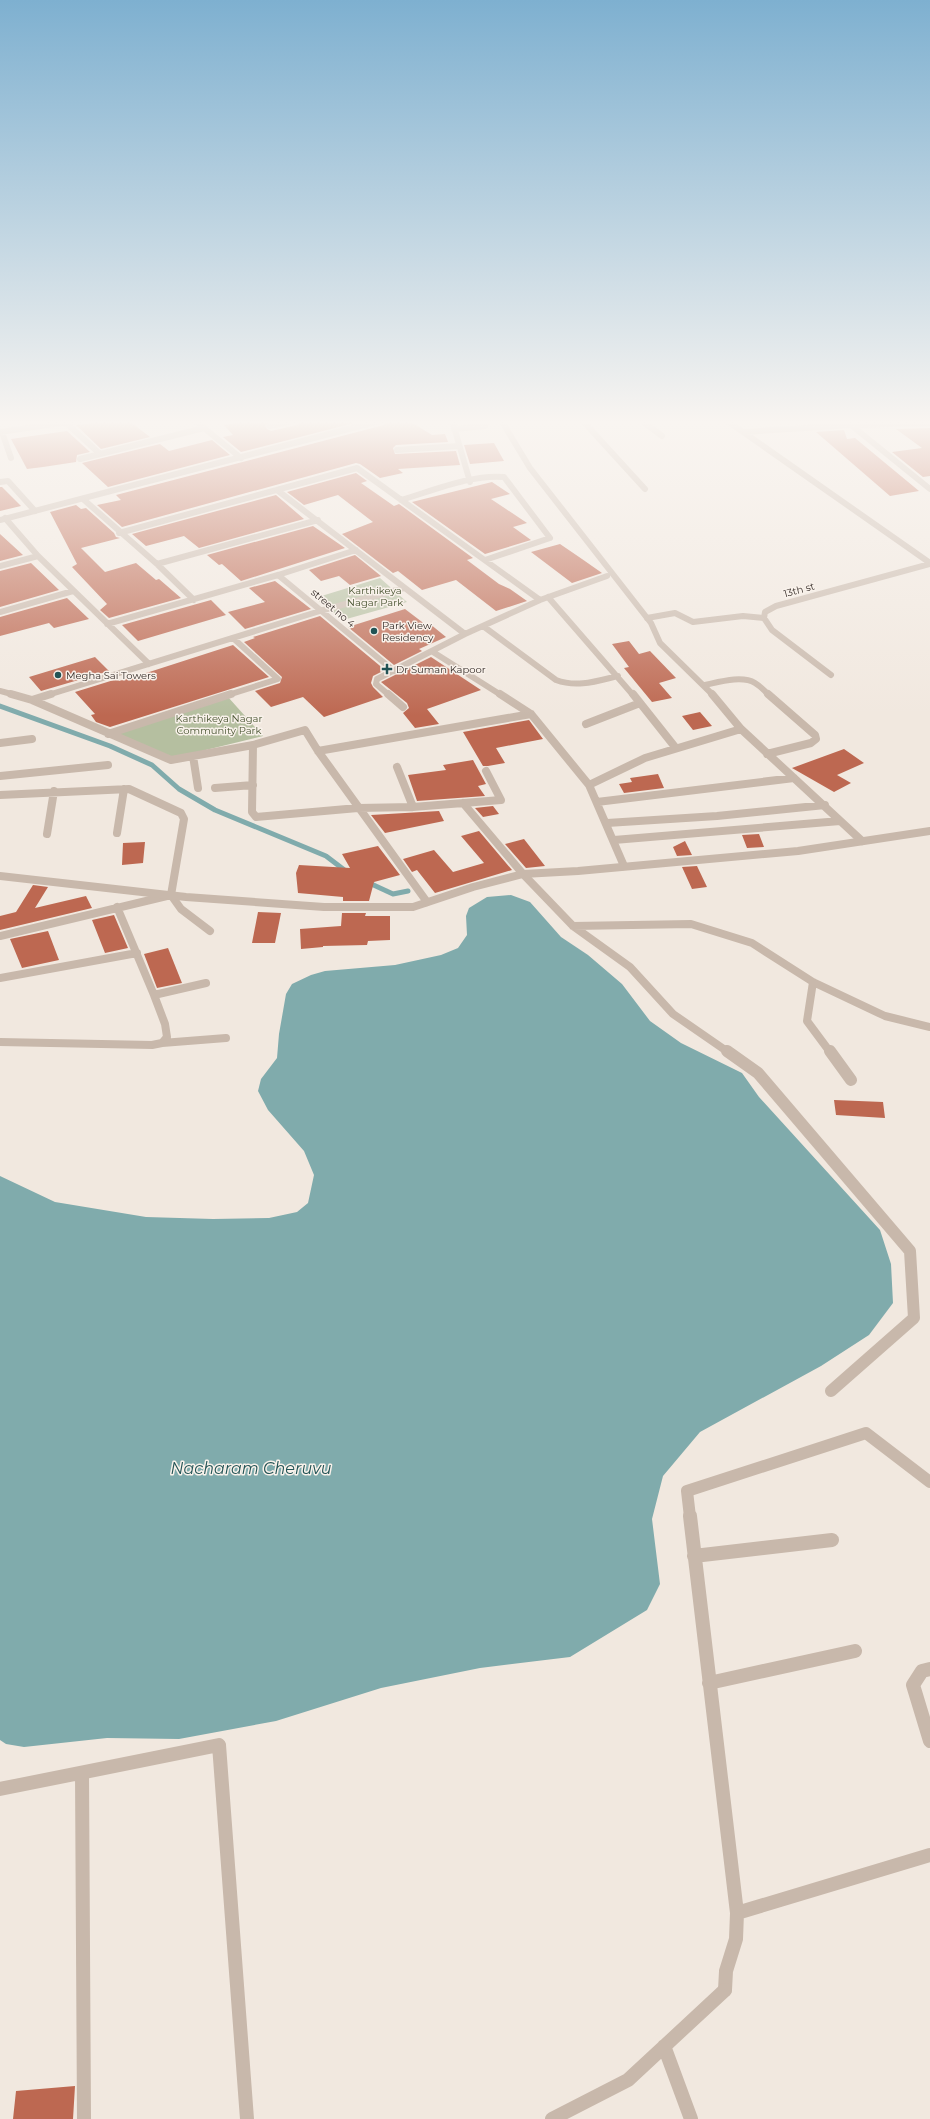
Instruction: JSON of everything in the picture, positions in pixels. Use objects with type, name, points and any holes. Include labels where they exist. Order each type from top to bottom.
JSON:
[{"type":"street","points":[[2,519],[73,591],[149,664]]},
{"type":"street","points":[[104,519],[157,564],[194,600]]},
{"type":"street","points":[[119,533],[171,519]]},
{"type":"street","points":[[427,519],[540,600]]},
{"type":"street","points":[[485,560],[548,540],[550,538],[536,519]]},
{"type":"street","points":[[570,519],[647,618],[660,643],[687,671],[705,685],[741,729],[825,805],[862,841]]},
{"type":"street","points":[[867,519],[930,563]]},
{"type":"street","points":[[157,564],[318,520],[465,634]]},
{"type":"street","points":[[107,624],[194,600],[356,550]]},
{"type":"street","points":[[0,566],[38,556]]},
{"type":"street","name":"13th st","points":[[764,618],[765,612],[776,606],[930,563]]},
{"type":"street","name":"street no 4","points":[[278,575],[394,671]]},
{"type":"street","points":[[403,707],[376,684],[377,679],[433,652],[465,634],[540,600],[607,576]]},
{"type":"street","points":[[32,700],[320,611],[404,588]]},
{"type":"street","points":[[0,612],[73,591]]},
{"type":"street","points":[[548,597],[618,676],[675,747]]},
{"type":"street","points":[[647,618],[675,613],[693,622],[743,616],[764,618],[772,630],[831,675]]},
{"type":"street","points":[[483,626],[556,680],[566,685],[577,686],[618,676]]},
{"type":"street","points":[[108,734],[278,679],[233,638]]},
{"type":"street","points":[[433,652],[532,714],[589,785],[607,823],[624,866]]},
{"type":"street","points":[[705,685],[732,680],[754,682],[815,735],[816,739],[811,743],[767,754]]},
{"type":"street","points":[[0,692],[32,700],[171,760],[253,745],[306,730],[318,751],[358,808],[427,902]]},
{"type":"street","points":[[586,724],[640,703]]},
{"type":"street","points":[[318,751],[532,714]]},
{"type":"street","points":[[589,785],[645,758],[675,747],[741,729]]},
{"type":"street","points":[[0,743],[32,739]]},
{"type":"street","points":[[253,745],[252,812],[256,817],[358,808],[413,807],[501,800],[486,771]]},
{"type":"street","points":[[193,756],[198,788]]},
{"type":"street","points":[[0,776],[108,765]]},
{"type":"street","points":[[397,767],[413,807]]},
{"type":"street","points":[[597,802],[794,778]]},
{"type":"street","points":[[215,788],[252,785]]},
{"type":"street","points":[[117,833],[124,789]]},
{"type":"street","points":[[0,794],[124,789],[136,791],[181,813],[184,819],[171,895],[181,909],[210,931]]},
{"type":"street","points":[[47,834],[54,791]]},
{"type":"street","points":[[463,803],[523,874],[573,926],[630,967],[673,1014],[758,1073],[910,1251],[914,1318],[831,1392]]},
{"type":"street","points":[[607,823],[717,816],[825,805]]},
{"type":"street","points":[[614,840],[840,820]]},
{"type":"street","points":[[0,876],[171,895],[324,907],[413,907],[473,886],[523,874],[798,850],[930,831]]},
{"type":"street","points":[[0,936],[171,895]]},
{"type":"street","points":[[117,907],[165,1024],[167,1037],[162,1043]]},
{"type":"street","points":[[573,926],[690,924],[752,943],[813,982],[885,1016],[930,1027]]},
{"type":"street","points":[[0,978],[137,953]]},
{"type":"street","points":[[813,982],[807,1021],[851,1080]]},
{"type":"street","points":[[154,995],[206,983]]},
{"type":"street","points":[[0,1042],[66,1042],[152,1045],[226,1038]]},
{"type":"street","points":[[552,2119],[628,2080],[725,1990],[726,1971],[736,1940],[737,1912],[687,1491],[866,1433],[930,1482]]},
{"type":"street","points":[[694,1556],[832,1540]]},
{"type":"street","points":[[709,1683],[855,1651]]},
{"type":"street","points":[[930,1670],[922,1671],[913,1684],[930,1741]]},
{"type":"street","points":[[0,1790],[219,1745],[247,2119]]},
{"type":"street","points":[[82,1773],[84,2119]]},
{"type":"street","points":[[737,1912],[930,1855]]},
{"type":"street","points":[[664,2046],[691,2119]]},
{"type":"green space","name":"Karthikeya Nagar Park","points":[[380,578],[407,602],[343,620],[315,598]]},
{"type":"green space","name":"Karthikeya Nagar Community Park","points":[[228,697],[263,736],[173,758],[117,733]]},
{"type":"water","name":"Nacharam Cheruvu","points":[[511,895],[530,902],[561,937],[588,955],[622,984],[650,1021],[681,1043],[742,1073],[759,1097],[880,1230],[891,1264],[893,1303],[869,1335],[821,1366],[700,1432],[663,1476],[652,1519],[660,1584],[647,1610],[570,1657],[480,1668],[381,1688],[276,1721],[179,1739],[107,1738],[24,1747],[6,1744],[0,1740],[0,1176],[55,1202],[146,1217],[213,1219],[269,1218],[297,1212],[308,1203],[314,1175],[304,1151],[268,1110],[258,1091],[261,1079],[277,1058],[279,1034],[286,994],[292,984],[311,975],[325,971],[395,965],[441,955],[458,948],[467,935],[466,916],[469,908],[487,897]]},
{"type":"building","points":[[54,519],[98,519],[114,533],[116,537],[120,538],[81,548],[105,572],[136,563],[156,580],[159,579],[181,598],[109,618],[100,610],[107,604],[72,567],[77,564]]},
{"type":"building","points":[[113,519],[152,519],[122,527]]},
{"type":"building","points":[[188,519],[304,519],[199,548],[184,536],[146,546],[132,534]]},
{"type":"building","points":[[369,519],[419,519],[473,558],[467,560],[499,584],[510,589],[527,601],[496,611],[456,580],[422,590],[398,571],[393,573],[342,534],[373,522]]},
{"type":"building","points":[[436,519],[521,519],[527,523],[513,527],[531,540],[485,554]]},
{"type":"building","points":[[313,526],[345,548],[241,581],[222,564],[219,565],[207,555]]},
{"type":"building","points":[[0,534],[23,555],[0,561]]},
{"type":"building","points":[[560,544],[602,573],[572,583],[531,552]]},
{"type":"building","points":[[355,555],[381,576],[350,585],[339,576],[321,581],[309,570]]},
{"type":"building","points":[[31,563],[59,590],[0,607],[0,571]]},
{"type":"building","points":[[275,581],[311,609],[245,629],[228,612],[265,602],[249,588]]},
{"type":"building","points":[[67,598],[89,619],[54,628],[49,623],[0,636],[0,617]]},
{"type":"building","points":[[211,600],[226,615],[138,641],[122,625]]},
{"type":"building","points":[[405,609],[426,625],[430,624],[446,637],[419,649],[422,651],[394,665],[348,627]]},
{"type":"building","points":[[320,616],[385,670],[373,676],[371,683],[383,697],[324,717],[303,697],[271,707],[255,691],[280,683],[282,677],[244,642],[255,638],[253,637]]},
{"type":"building","points":[[629,641],[639,654],[650,651],[676,678],[659,683],[672,698],[652,702],[624,668],[629,667],[612,644]]},
{"type":"building","points":[[233,645],[269,677],[110,727],[96,722],[91,715],[95,714],[75,692],[117,679],[119,681],[140,675]]},
{"type":"building","name":"Megha Sai Towers","points":[[95,657],[109,671],[41,691],[29,677]]},
{"type":"building","points":[[431,657],[481,690],[427,709],[439,724],[415,728],[403,713],[409,708],[407,703],[381,682]]},
{"type":"building","points":[[700,712],[712,726],[693,730],[682,716]]},
{"type":"building","points":[[529,720],[543,739],[496,748],[505,763],[483,766],[463,732]]},
{"type":"building","points":[[844,749],[864,763],[837,775],[851,783],[834,792],[792,768]]},
{"type":"building","points":[[473,760],[486,784],[478,786],[485,796],[417,801],[408,775],[446,770],[443,765]]},
{"type":"building","points":[[658,774],[664,788],[624,793],[619,784],[632,782],[630,778]]},
{"type":"building","points":[[493,806],[499,814],[483,817],[475,808]]},
{"type":"building","points":[[439,811],[444,821],[385,833],[371,815]]},
{"type":"building","points":[[479,831],[512,870],[435,893],[417,870],[412,872],[403,859],[434,850],[453,872],[484,863],[461,836]]},
{"type":"building","points":[[759,834],[764,847],[747,848],[742,835]]},
{"type":"building","points":[[524,839],[545,866],[526,868],[505,844]]},
{"type":"building","points":[[685,841],[692,855],[677,856],[673,847]]},
{"type":"building","points":[[145,842],[143,863],[122,865],[123,843]]},
{"type":"building","points":[[378,846],[400,875],[374,882],[369,901],[343,901],[343,897],[298,893],[296,873],[299,865],[350,868],[342,854]]},
{"type":"building","points":[[697,866],[707,887],[692,889],[682,867]]},
{"type":"building","points":[[33,885],[48,887],[35,908],[86,896],[92,908],[0,930],[0,916],[16,912]]},
{"type":"building","points":[[258,912],[281,913],[275,943],[252,943]]},
{"type":"building","points":[[342,913],[366,913],[365,916],[390,916],[390,940],[368,941],[367,945],[323,946],[301,949],[300,929],[341,926]]},
{"type":"building","points":[[114,915],[128,948],[105,953],[92,920]]},
{"type":"building","points":[[48,931],[59,960],[22,968],[10,939]]},
{"type":"building","points":[[168,948],[182,983],[157,988],[144,954]]},
{"type":"building","points":[[834,1100],[883,1102],[885,1118],[836,1115]]},
{"type":"building","points":[[75,2086],[73,2119],[13,2119],[16,2091]]},
{"type":"waterway","points":[[0,706],[110,746],[152,765],[179,789],[215,810],[326,856],[347,872]]},
{"type":"waterway","points":[[367,882],[393,894],[408,891]]},
{"type":"place","name":"Park View Residency","points":[[374,631]]},
{"type":"place","name":"Dr Suman Kapoor","points":[[387,669]]},
{"type":"place","name":"Megha Sai Towers","points":[[58,675]]}]
